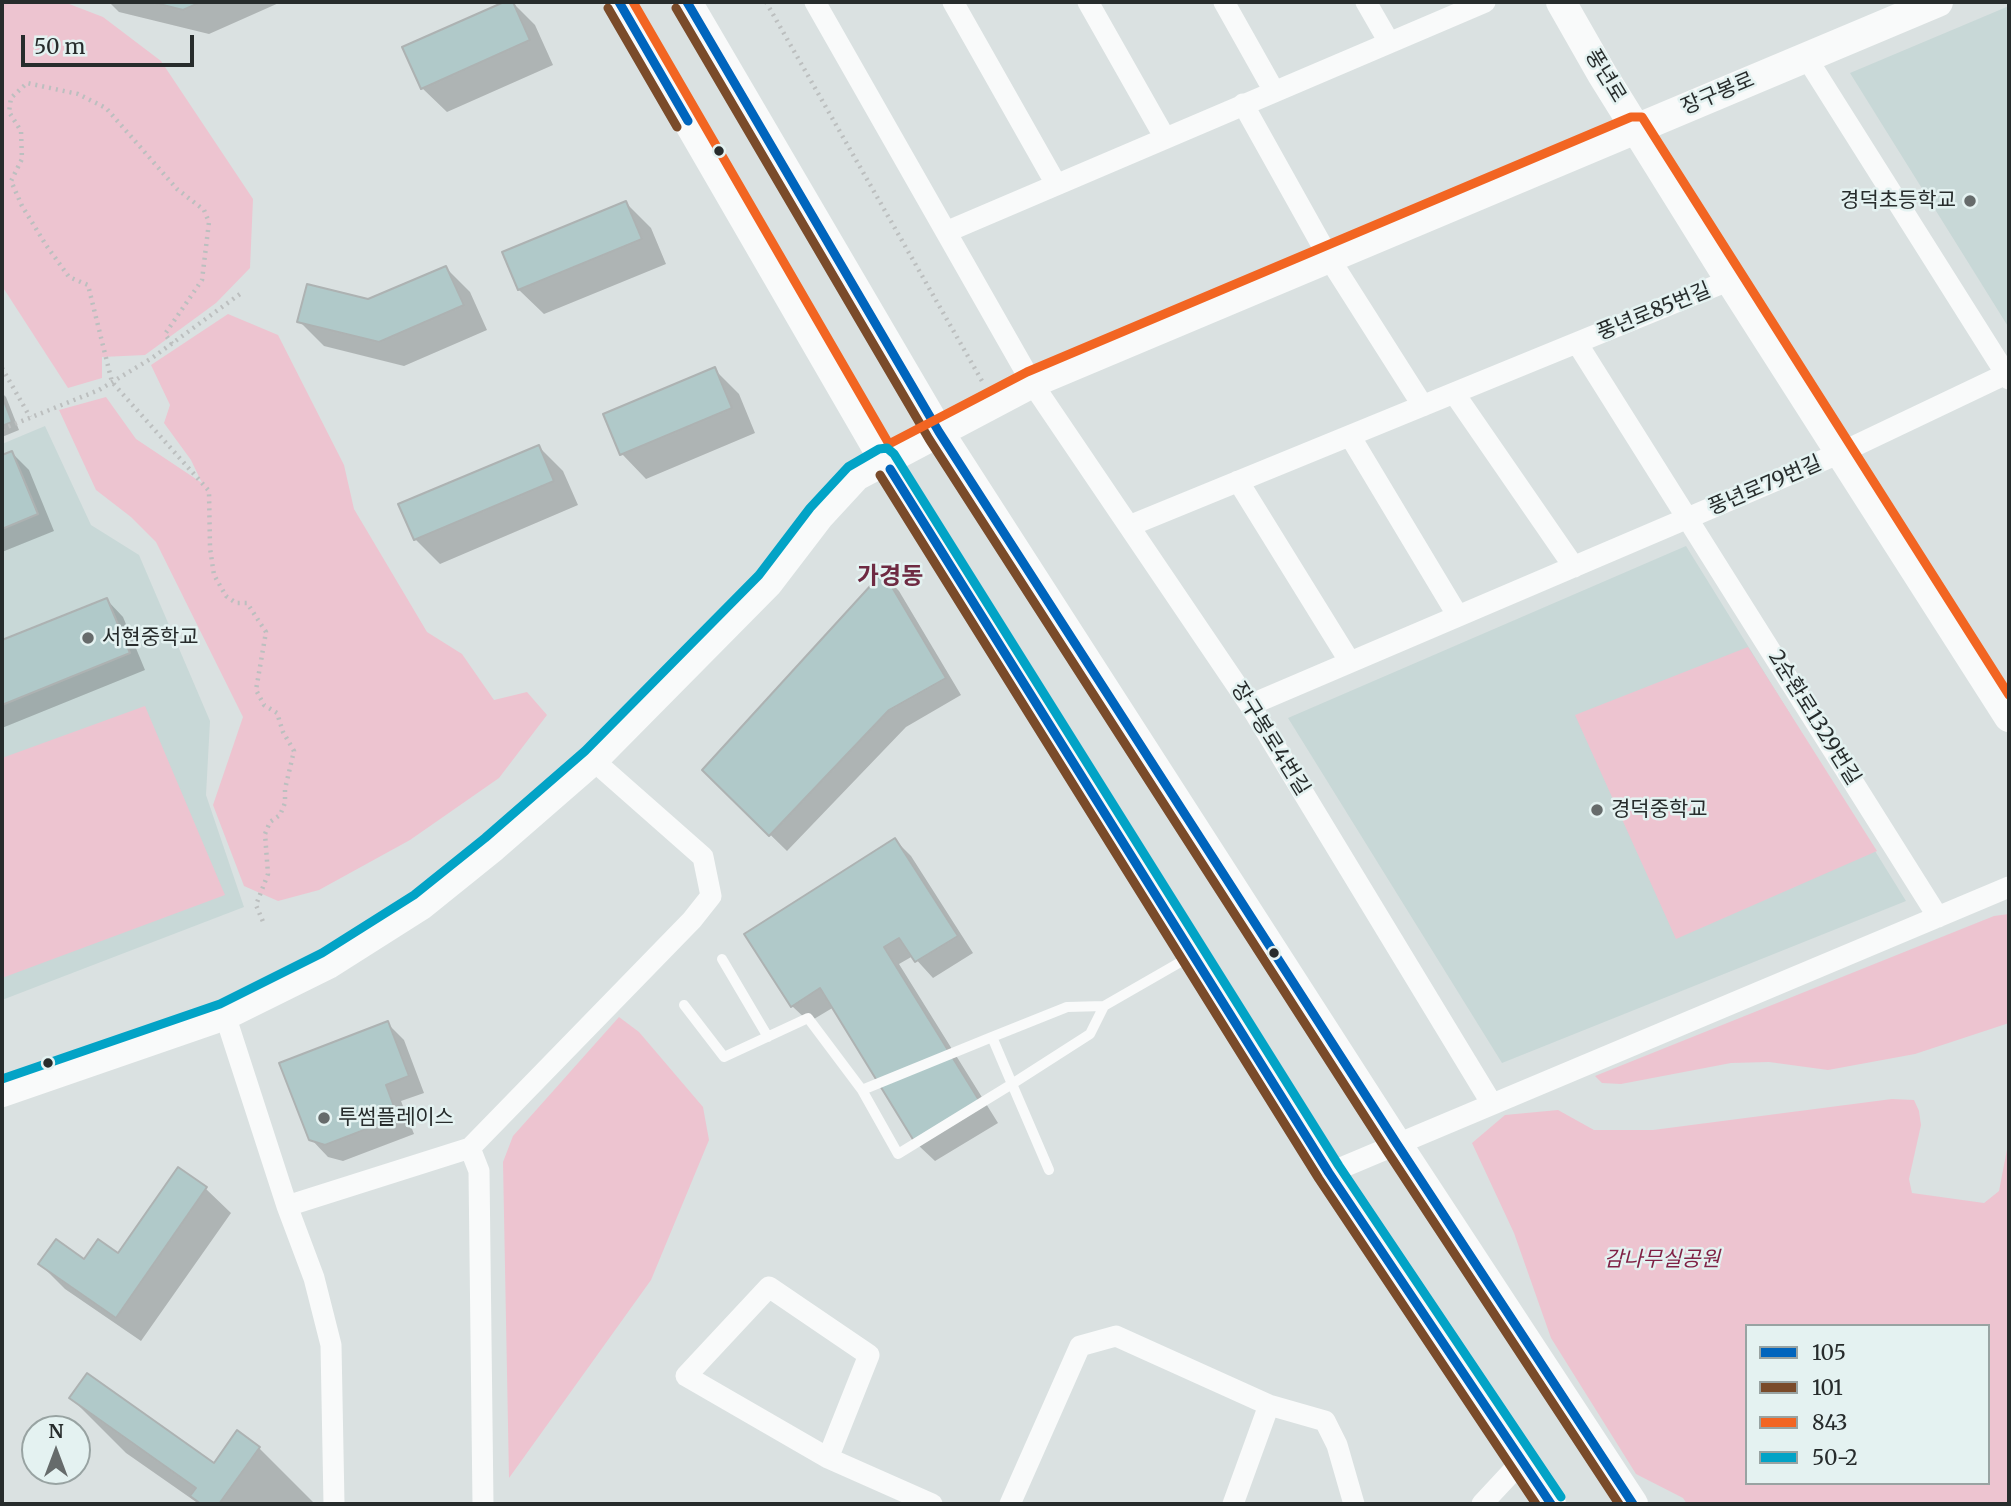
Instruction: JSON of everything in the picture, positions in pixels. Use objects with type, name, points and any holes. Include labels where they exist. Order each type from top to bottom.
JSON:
[{"type":"street","points":[[619,2],[884,460],[1329,1172],[1551,1504]]},
{"type":"street","points":[[687,2],[939,432],[1397,1144],[1633,1504]]},
{"type":"street","points":[[953,2],[1056,184]]},
{"type":"street","points":[[1088,2],[1165,138]]},
{"type":"street","points":[[1224,2],[1274,91]]},
{"type":"street","points":[[1366,2],[1389,41]]},
{"type":"street","points":[[946,232],[1485,2]]},
{"type":"street","name":"풍년로","points":[[1562,2],[1730,280],[2009,717]]},
{"type":"street","name":"장구봉로","points":[[2,1092],[225,1015],[328,964],[421,905],[494,847],[593,760],[768,583],[820,515],[856,476],[884,460],[1032,383],[1806,57],[1903,8],[1938,2]]},
{"type":"street","name":"장구봉로4번길","points":[[824,4],[887,128],[1032,383],[1250,705],[1493,1104]]},
{"type":"street","points":[[1806,57],[2008,377]]},
{"type":"street","points":[[1242,104],[1329,258],[1423,406]]},
{"type":"street","name":"풍년로85번길","points":[[1129,526],[1730,280]]},
{"type":"street","name":"풍년로85번길","points":[[1577,343],[1633,432]]},
{"type":"street","name":"풍년로79번길","points":[[1250,705],[1840,453],[2008,377]]},
{"type":"street","points":[[1454,393],[1574,567]]},
{"type":"street","name":"풍년로79번길","points":[[1633,432],[1689,518]]},
{"type":"street","points":[[1350,436],[1458,616]]},
{"type":"street","points":[[1238,481],[1350,662]]},
{"type":"street","name":"2순환로1329번길","points":[[1689,518],[1938,917]]},
{"type":"street","points":[[288,1206],[470,1148],[692,920],[711,896],[703,857],[593,760]]},
{"type":"street","points":[[1329,1172],[2009,887]]},
{"type":"street","points":[[225,1015],[314,1278],[331,1345],[334,1504]]},
{"type":"street","points":[[470,1148],[479,1171],[483,1504]]},
{"type":"street","points":[[828,1458],[869,1355],[769,1287],[686,1376],[828,1458],[932,1504]]},
{"type":"street","points":[[1010,1504],[1080,1346],[1116,1336],[1269,1405],[1325,1421],[1337,1445],[1353,1504]]},
{"type":"street","points":[[1233,1504],[1269,1405]]},
{"type":"street","points":[[1482,1504],[1522,1461]]},
{"type":"lane","points":[[862,1090],[1067,1007],[1104,1006],[1193,955]]},
{"type":"lane","points":[[722,959],[768,1037]]},
{"type":"lane","points":[[684,1005],[724,1057],[808,1018],[862,1090],[898,1154],[1090,1034],[1104,1006]]},
{"type":"lane","points":[[992,1037],[1049,1170]]},
{"type":"path","points":[[766,2],[983,382]]},
{"type":"path","points":[[172,344],[165,334],[202,280],[209,222],[204,210],[177,189],[106,108],[78,94],[27,83],[11,98],[9,112],[21,131],[22,140],[22,159],[11,181],[22,206],[69,277],[88,285],[112,382],[209,491],[210,548],[214,575],[226,596],[236,603],[247,603],[266,632],[256,690],[264,705],[277,713],[282,732],[294,751],[285,789],[285,803],[280,815],[270,822],[265,834],[268,874],[256,905],[264,924]]},
{"type":"path","points":[[2,429],[99,390],[172,344],[240,294]]},
{"type":"path","points":[[2,369],[30,417]]},
{"type":"shaded area","name":"경덕초등학교","points":[[2009,6],[2009,328],[1850,73]]},
{"type":"shaded area","name":"서현중학교","points":[[45,426],[91,525],[139,555],[210,721],[206,795],[244,907],[2,1000],[2,444]]},
{"type":"shaded area","name":"경덕중학교","points":[[1686,546],[1906,901],[1502,1063],[1288,718]]},
{"type":"green space","points":[[2,2],[64,2],[103,17],[161,61],[253,199],[250,268],[216,303],[145,355],[102,357],[102,378],[68,388],[2,286]]},
{"type":"green space","points":[[228,314],[278,335],[344,465],[354,509],[427,632],[462,654],[494,700],[527,692],[547,715],[499,778],[410,840],[319,890],[278,901],[244,886],[213,805],[243,717],[156,542],[131,517],[96,490],[59,410],[106,397],[136,439],[202,483],[191,460],[164,423],[170,405],[151,365]]},
{"type":"green space","points":[[1748,647],[1877,851],[1676,939],[1575,715]]},
{"type":"green space","points":[[145,706],[225,895],[2,978],[2,758]]},
{"type":"green space","points":[[2009,914],[2009,1023],[1915,1054],[1828,1070],[1769,1062],[1731,1063],[1621,1084],[1602,1083],[1595,1076],[1994,916]]},
{"type":"green space","points":[[619,1017],[639,1032],[703,1107],[709,1140],[651,1280],[509,1478],[503,1162],[513,1136]]},
{"type":"green space","name":"감나무실공원","points":[[1892,1099],[1914,1100],[1921,1125],[1909,1179],[1912,1193],[1984,1203],[1999,1191],[2009,1139],[2009,1504],[1687,1504],[1683,1498],[1636,1474],[1551,1338],[1514,1233],[1472,1143],[1505,1115],[1558,1110],[1594,1130],[1653,1130]]},
{"type":"building","points":[[151,2],[201,2],[183,10]]},
{"type":"building","points":[[504,2],[513,2],[530,40],[421,89],[402,47]]},
{"type":"building","points":[[626,201],[642,239],[518,290],[502,252]]},
{"type":"building","points":[[446,266],[464,305],[379,342],[297,322],[307,284],[368,299]]},
{"type":"building","points":[[715,367],[732,408],[620,455],[603,414]]},
{"type":"building","points":[[2,396],[12,422],[2,426]]},
{"type":"building","points":[[539,445],[554,481],[414,540],[398,504]]},
{"type":"building","points":[[12,451],[38,514],[2,529],[2,455]]},
{"type":"building","points":[[883,572],[946,678],[889,710],[769,836],[702,770]]},
{"type":"building","name":"서현중학교","points":[[107,598],[130,653],[2,705],[2,640]]},
{"type":"building","points":[[895,838],[958,936],[915,962],[899,938],[884,947],[982,1105],[917,1146],[820,988],[791,1007],[744,934]]},
{"type":"building","points":[[388,1021],[409,1076],[386,1085],[398,1117],[325,1145],[309,1140],[279,1063]]},
{"type":"building","points":[[178,1167],[207,1187],[116,1318],[38,1264],[56,1239],[84,1259],[98,1239],[118,1253]]},
{"type":"building","points":[[87,1373],[214,1463],[237,1430],[260,1447],[219,1504],[201,1504],[190,1496],[196,1488],[69,1398]]},
{"type":"transit line","name":"105","points":[[619,2],[688,121]]},
{"type":"transit line","name":"843","points":[[633,2],[889,444],[1027,372],[1631,117],[1642,117],[2009,695]]},
{"type":"transit line","name":"105","points":[[687,2],[939,432],[1397,1144],[1633,1504]]},
{"type":"transit line","name":"101","points":[[608,8],[677,127]]},
{"type":"transit line","name":"101","points":[[676,8],[929,439],[1387,1151],[1619,1504]]},
{"type":"transit line","name":"50-2","points":[[2,1079],[220,1004],[322,953],[414,895],[485,838],[585,751],[759,575],[810,508],[848,467],[879,449],[887,448],[894,454],[1339,1166],[1561,1497]]},
{"type":"transit line","name":"105","points":[[890,469],[1329,1173],[1551,1504]]},
{"type":"transit line","name":"101","points":[[880,475],[1319,1179],[1536,1504]]},
{"type":"place","name":"경덕초등학교","points":[[1970,201]]},
{"type":"place","name":"서현중학교","points":[[88,638]]},
{"type":"place","name":"경덕중학교","points":[[1597,810]]},
{"type":"place","name":"투썸플레이스","points":[[324,1118]]},
{"type":"district","name":"가경동","points":[[890,577]]}]
